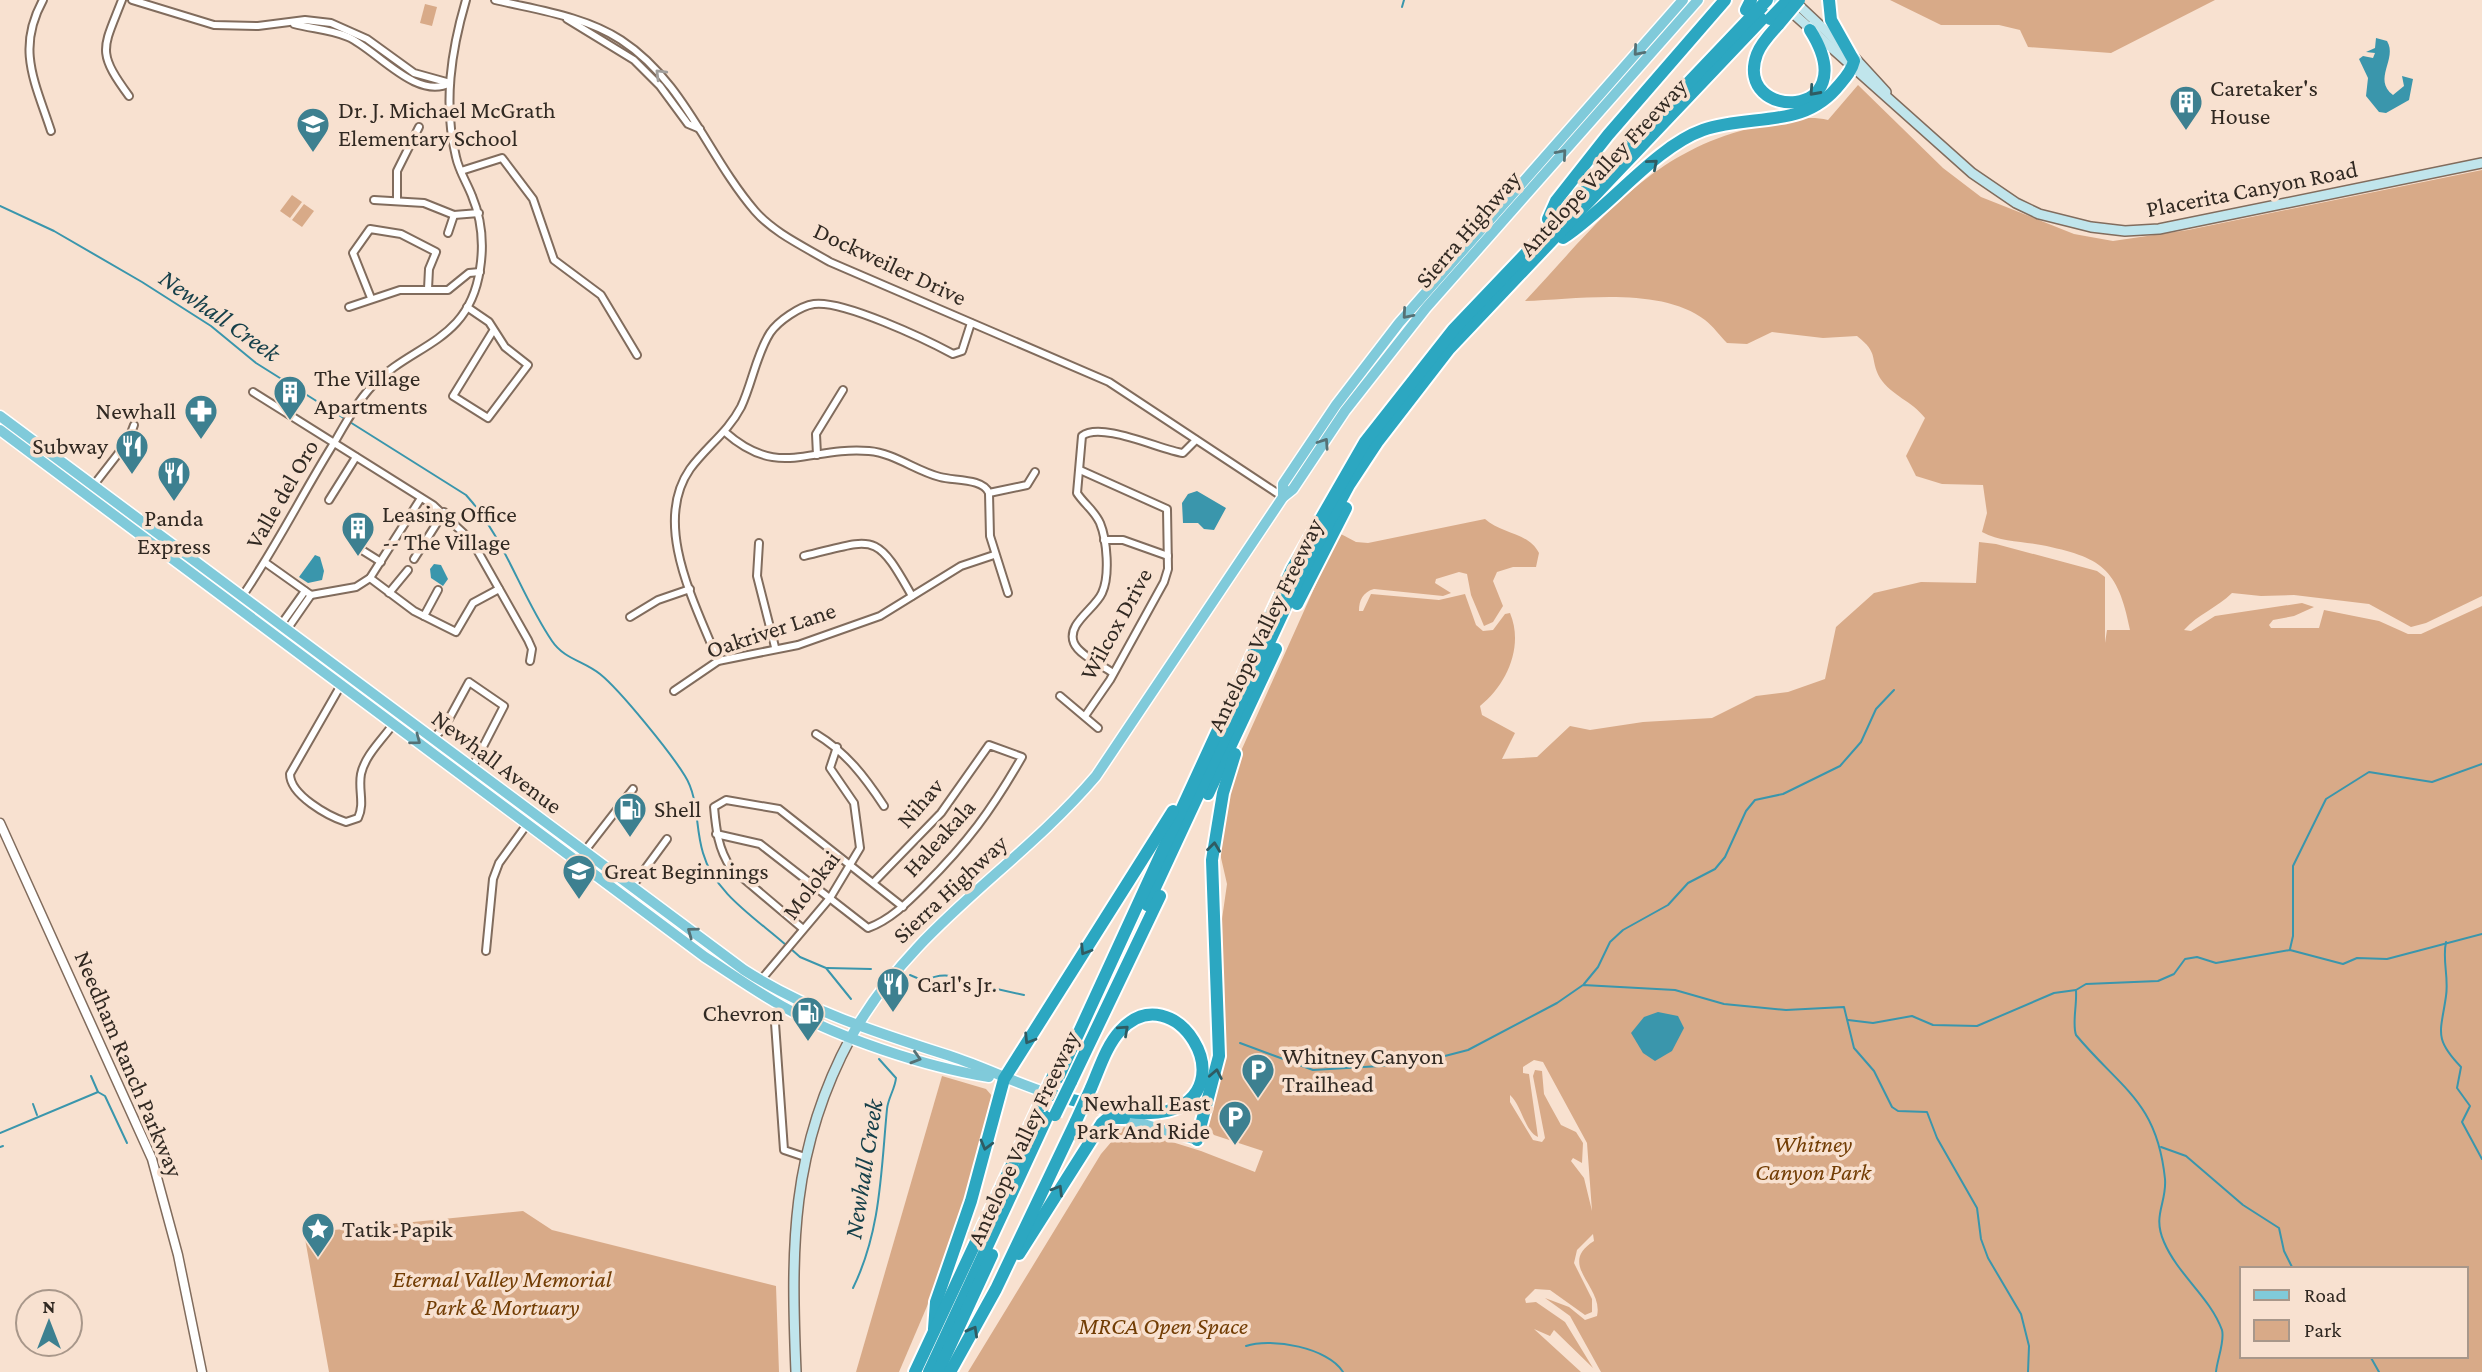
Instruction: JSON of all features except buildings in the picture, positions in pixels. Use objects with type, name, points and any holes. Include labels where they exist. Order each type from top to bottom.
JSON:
[{"type":"highway","points":[[1548,219],[1556,201],[1608,135],[1725,0]]},
{"type":"highway","points":[[1348,479],[1448,349],[1762,9],[1779,0]]},
{"type":"highway","name":"Antelope Valley Freeway","points":[[938,1372],[1180,801],[1319,530],[1420,358],[1548,219],[1762,9],[1791,0]]},
{"type":"highway","points":[[1762,9],[1799,0]]},
{"type":"highway","points":[[1563,238],[1584,225],[1673,146],[1687,138],[1716,126],[1813,110],[1828,100],[1852,62],[1831,20],[1829,0]]},
{"type":"highway","points":[[1762,9],[1760,47],[1754,69],[1762,90],[1782,103],[1809,98],[1821,85],[1825,59],[1810,30]]},
{"type":"highway","name":"Antelope Valley Freeway","points":[[915,1372],[934,1329],[1244,718],[1319,530],[1348,479],[1440,369],[1563,238],[1762,9]]},
{"type":"highway","points":[[1062,1079],[1319,530]]},
{"type":"highway","points":[[1197,1140],[1212,1091],[1220,1045],[1211,896],[1213,850],[1223,793],[1242,734],[1244,718]]},
{"type":"highway","points":[[934,1329],[936,1302],[968,1211],[1004,1079],[1180,801]]},
{"type":"highway","points":[[950,1372],[996,1289],[1076,1121],[1091,1088],[1115,1039],[1126,1026],[1142,1018],[1158,1017],[1182,1025],[1194,1038],[1201,1053],[1202,1070],[1197,1086],[1187,1099],[1165,1111],[1137,1111],[1056,1096]]},
{"type":"highway","points":[[923,1372],[1046,1112]]},
{"type":"highway","points":[[929,1372],[1046,1112]]},
{"type":"highway","points":[[996,1289],[1102,1123],[1108,1118],[1124,1118]]},
{"type":"main road","name":"Sierra Highway","points":[[1283,497],[1283,484],[1327,418],[1399,323],[1684,0]]},
{"type":"main road","name":"Sierra Highway","points":[[796,1372],[792,1242],[805,1157],[832,1075],[857,1026],[884,985],[929,933],[1064,812],[1096,776],[1283,497],[1293,489],[1345,411],[1426,308],[1698,0]]},
{"type":"main road","name":"Placerita Canyon Road","points":[[1779,0],[1810,30],[1852,62]]},
{"type":"main road","name":"Placerita Canyon Road","points":[[1791,0],[1898,107],[1972,173],[2016,203],[2065,222],[2107,229],[2159,229],[2482,163]]},
{"type":"main road","name":"Newhall Avenue","points":[[0,416],[93,486],[174,552]]},
{"type":"main road","name":"Newhall Avenue","points":[[0,430],[174,552],[394,723],[522,806],[584,852],[597,869],[624,888],[631,887],[761,981],[813,1008],[857,1026],[953,1057],[1004,1079],[1197,1140]]},
{"type":"main road","name":"Newhall Avenue","points":[[238,600],[283,628],[432,739],[528,823],[566,851],[593,865],[705,957],[781,1006],[851,1037],[967,1074],[1004,1079]]},
{"type":"main road","points":[[528,823],[536,823],[565,839]]},
{"type":"street","points":[[43,0],[28,31],[27,49],[51,131]]},
{"type":"street","points":[[122,0],[104,50],[109,69],[129,96]]},
{"type":"street","points":[[132,0],[214,25],[319,21],[344,28],[367,39],[414,73],[450,83]]},
{"type":"street","name":"Valle del Oro","points":[[238,600],[266,563],[355,410],[383,375],[435,343],[467,307],[480,272],[482,245],[479,213],[461,171],[454,143],[450,83],[455,37],[466,0]]},
{"type":"street","name":"Dockweiler Drive","points":[[495,0],[565,18],[577,28],[634,60],[660,86],[688,124],[699,129],[756,212],[788,237],[830,262],[1109,382],[1283,497]]},
{"type":"street","points":[[397,199],[397,170],[419,127]]},
{"type":"street","points":[[461,171],[502,158],[533,199],[554,260],[601,295],[637,355]]},
{"type":"street","points":[[374,200],[397,199],[424,203],[454,215],[479,213]]},
{"type":"street","points":[[448,233],[454,215]]},
{"type":"street","points":[[371,298],[352,253],[370,229],[401,234],[436,252],[429,269],[428,289]]},
{"type":"street","points":[[349,307],[400,290],[449,290],[469,272],[480,272]]},
{"type":"street","points":[[718,662],[690,589],[678,547],[675,507],[689,471],[725,432],[740,408],[770,332],[788,316],[812,304],[837,305],[953,354],[962,351],[971,323]]},
{"type":"street","points":[[467,307],[489,322],[505,347],[528,365],[488,418],[453,396],[493,331]]},
{"type":"street","points":[[817,455],[816,434],[843,390]]},
{"type":"street","points":[[253,391],[444,512],[472,541],[528,640],[532,649],[530,661]]},
{"type":"street","points":[[93,486],[128,441],[134,425]]},
{"type":"street","points":[[725,432],[759,455],[786,460],[872,451],[939,477],[982,485],[989,493],[989,525],[994,555],[1008,593]]},
{"type":"street","points":[[1113,673],[1077,648],[1073,638],[1075,626],[1103,592],[1104,540],[1093,510],[1077,495],[1082,436],[1088,432],[1145,441],[1178,452],[1187,452],[1196,440]]},
{"type":"street","points":[[329,500],[356,457]]},
{"type":"street","name":"Wilcox Drive","points":[[1080,470],[1167,509],[1168,556],[1164,582],[1113,673],[1085,716]]},
{"type":"street","points":[[989,493],[1027,485],[1035,472]]},
{"type":"street","points":[[266,563],[308,593],[349,589],[370,578],[421,498]]},
{"type":"street","points":[[414,559],[444,512]]},
{"type":"street","points":[[1104,540],[1123,540],[1168,556]]},
{"type":"street","points":[[759,543],[757,576],[775,648]]},
{"type":"street","points":[[804,556],[855,543],[875,546],[890,557],[912,596]]},
{"type":"street","points":[[357,547],[381,562]]},
{"type":"street","name":"Oakriver Lane","points":[[674,691],[718,662],[798,645],[880,616],[961,566],[994,555]]},
{"type":"street","points":[[389,593],[408,570]]},
{"type":"street","points":[[370,578],[424,616],[456,632],[472,603],[499,589]]},
{"type":"street","points":[[630,617],[658,600],[690,589]]},
{"type":"street","points":[[424,616],[438,590]]},
{"type":"street","points":[[283,628],[308,593]]},
{"type":"street","points":[[355,681],[342,684],[290,774],[295,789],[327,814],[346,822],[358,818],[362,809],[360,786],[365,762],[394,723]]},
{"type":"street","points":[[432,739],[444,728],[469,682],[504,705],[471,774]]},
{"type":"street","points":[[1060,696],[1098,728]]},
{"type":"street","points":[[444,728],[480,751]]},
{"type":"street","points":[[816,734],[837,747],[867,780],[884,806]]},
{"type":"street","name":"Nihav","points":[[874,882],[941,813],[989,745],[1022,757]]},
{"type":"street","name":"Molokai","points":[[761,981],[802,928],[830,898],[852,866],[860,848],[859,822],[854,803],[837,782],[830,768],[837,747]]},
{"type":"street","name":"Haleakala","points":[[830,898],[868,928],[881,923],[903,906],[970,839],[1022,757]]},
{"type":"street","points":[[584,852],[632,789]]},
{"type":"street","points":[[802,928],[731,868],[716,834],[714,807],[726,800],[779,810],[903,906]]},
{"type":"street","name":"Needham Ranch Parkway","points":[[0,823],[152,1159],[172,1229],[202,1372]]},
{"type":"street","points":[[486,951],[489,902],[496,871],[528,823]]},
{"type":"street","points":[[716,834],[760,844],[830,898]]},
{"type":"street","points":[[631,887],[667,839]]},
{"type":"street","points":[[705,957],[720,961],[751,982],[761,981]]},
{"type":"street","points":[[782,993],[775,1023],[784,1150],[805,1157]]},
{"type":"street","points":[[781,1006],[789,1004],[803,1010],[813,1008]]},
{"type":"green space","points":[[1890,0],[2215,0],[2111,53],[2028,47],[2020,30],[1999,25],[1941,25]]},
{"type":"green space","points":[[425,4],[437,7],[432,26],[420,23]]},
{"type":"green space","points":[[1858,85],[1943,168],[1981,197],[2074,234],[2113,241],[2188,230],[2482,170],[2482,596],[2426,623],[2411,627],[2369,604],[2294,595],[2232,593],[2184,630],[2191,631],[2215,616],[2302,603],[2314,607],[2294,616],[2273,620],[2269,625],[2271,628],[2319,628],[2324,610],[2379,621],[2408,634],[2421,634],[2482,606],[2482,1372],[1601,1372],[1570,1316],[1545,1298],[1569,1307],[1585,1320],[1597,1316],[1594,1295],[1580,1267],[1579,1259],[1594,1241],[1593,1234],[1577,1250],[1574,1263],[1592,1299],[1592,1312],[1585,1315],[1550,1290],[1535,1289],[1525,1299],[1526,1303],[1536,1302],[1565,1322],[1593,1368],[1554,1330],[1550,1336],[1534,1329],[1581,1372],[968,1372],[1101,1154],[1124,1127],[1201,1151],[1255,1172],[1263,1151],[1214,1135],[1207,1126],[1221,1074],[1225,1045],[1221,926],[1227,884],[1219,849],[1241,751],[1339,533],[1356,542],[1368,543],[1485,519],[1534,546],[1539,553],[1536,567],[1513,567],[1497,572],[1493,581],[1503,606],[1493,622],[1484,626],[1471,595],[1467,574],[1459,572],[1436,579],[1435,583],[1451,593],[1443,596],[1374,589],[1364,594],[1359,607],[1359,611],[1363,611],[1371,594],[1439,600],[1465,594],[1476,625],[1483,631],[1493,630],[1505,614],[1510,613],[1515,638],[1510,664],[1498,687],[1480,706],[1482,715],[1515,733],[1502,759],[1537,757],[1570,726],[1590,730],[1643,722],[1712,718],[1756,696],[1788,692],[1825,679],[1836,627],[1874,593],[1921,582],[1976,583],[1979,542],[1996,544],[2097,571],[2105,577],[2105,643],[2107,630],[2130,630],[2119,592],[2104,569],[2079,555],[1982,532],[1987,513],[1983,485],[1942,484],[1916,476],[1906,456],[1925,418],[1880,378],[1869,347],[1857,336],[1823,338],[1772,332],[1747,344],[1727,343],[1705,320],[1687,309],[1666,302],[1618,297],[1525,301],[1604,216],[1659,169],[1690,151],[1725,136],[1789,120],[1828,120]],"holes":[[[1534,1060],[1543,1062],[1587,1143],[1592,1211],[1584,1178],[1571,1161],[1573,1158],[1582,1163],[1583,1143],[1576,1132],[1561,1125],[1544,1094],[1542,1071],[1535,1070],[1533,1076],[1545,1138],[1542,1142],[1533,1140],[1510,1102],[1510,1095],[1530,1130],[1538,1137],[1529,1074],[1523,1073],[1523,1067]]]},
{"type":"green space","points":[[292,195],[302,202],[290,218],[280,211]]},
{"type":"green space","points":[[304,204],[314,211],[302,227],[292,220]]},
{"type":"green space","points":[[942,1076],[986,1089],[993,1097],[954,1243],[899,1372],[856,1372]]},
{"type":"green space","name":"Eternal Valley Memorial Park & Mortuary","points":[[523,1211],[552,1230],[776,1286],[779,1372],[329,1372],[304,1233]]},
{"type":"water","points":[[2376,38],[2387,41],[2390,48],[2385,76],[2387,89],[2393,95],[2404,86],[2402,76],[2413,79],[2409,100],[2386,113],[2379,112],[2366,96],[2368,78],[2359,59],[2363,56],[2373,58],[2375,53],[2366,52],[2375,48]]},
{"type":"water","points":[[1197,491],[1226,508],[1214,530],[1204,529],[1198,523],[1183,523],[1182,503],[1188,494]]},
{"type":"water","points":[[315,555],[320,557],[324,571],[322,580],[308,583],[299,577]]},
{"type":"water","points":[[434,564],[441,565],[448,579],[443,586],[431,578],[430,569]]},
{"type":"water","points":[[1658,1012],[1678,1016],[1684,1028],[1672,1051],[1655,1061],[1643,1053],[1631,1033],[1644,1017]]},
{"type":"waterway","points":[[1402,7],[1404,0]]},
{"type":"waterway","name":"Newhall Creek","points":[[0,206],[54,231],[142,282],[211,326],[256,363],[466,495],[491,529],[552,641],[562,652],[600,674],[620,693],[685,776],[693,794],[703,853],[717,881],[738,904],[787,946]]},
{"type":"waterway","points":[[1584,984],[1598,967],[1610,942],[1623,930],[1668,905],[1688,883],[1715,869],[1725,857],[1746,811],[1755,800],[1783,794],[1840,766],[1861,742],[1876,709],[1894,690]]},
{"type":"waterway","points":[[2290,949],[2293,936],[2293,866],[2326,799],[2369,772],[2432,782],[2482,764]]},
{"type":"waterway","points":[[1848,1020],[1873,1023],[1912,1016],[1933,1025],[1977,1026],[2054,993],[2076,990],[2086,984],[2158,981],[2174,974],[2185,959],[2197,957],[2216,963],[2290,950],[2343,964],[2357,958],[2387,959],[2482,934]]},
{"type":"waterway","points":[[2446,942],[2447,989],[2441,1034],[2446,1049],[2461,1067],[2457,1088],[2470,1106],[2462,1122],[2482,1159]]},
{"type":"waterway","name":"Newhall Creek","points":[[791,949],[800,957],[826,968],[851,999]]},
{"type":"waterway","points":[[827,968],[871,969]]},
{"type":"waterway","points":[[910,975],[924,981],[946,976],[967,982]]},
{"type":"waterway","points":[[1240,1043],[1313,1070],[1414,1064],[1468,1050],[1557,1003],[1583,985],[1675,990],[1724,1004],[1786,1010],[1844,1007],[1854,1048],[1874,1071],[1892,1107],[1898,1111],[1927,1112],[1937,1138],[1977,1208],[1981,1239],[1988,1258],[2021,1314],[2029,1346],[2028,1372]]},
{"type":"waterway","points":[[988,987],[1024,995]]},
{"type":"waterway","points":[[2076,991],[2076,1035],[2134,1098],[2154,1131],[2165,1179],[2159,1224],[2161,1233],[2170,1254],[2210,1307],[2222,1330],[2216,1372]]},
{"type":"waterway","name":"Newhall Creek","points":[[853,1288],[874,1223],[887,1109],[896,1078],[879,1059]]},
{"type":"waterway","points":[[91,1076],[98,1092],[105,1096],[127,1143]]},
{"type":"waterway","points":[[0,1133],[98,1092]]},
{"type":"waterway","points":[[33,1104],[37,1115]]},
{"type":"waterway","points":[[2161,1147],[2186,1156],[2243,1205],[2279,1228],[2284,1251],[2292,1267]]},
{"type":"waterway","points":[[1246,1346],[1270,1343],[1299,1347],[1325,1357],[1343,1372]]},
{"type":"waterway","points":[[2371,1358],[2379,1372]]},
{"type":"place","name":"Caretaker's House","points":[[2186,132]]},
{"type":"place","name":"Dr. J. Michael McGrath Elementary School","points":[[313,154]]},
{"type":"place","name":"The Village Apartments","points":[[290,422]]},
{"type":"place","name":"Newhall","points":[[201,441]]},
{"type":"place","name":"Subway","points":[[132,476]]},
{"type":"place","name":"Panda Express","points":[[174,503]]},
{"type":"place","name":"Leasing Office -- The Village","points":[[358,558]]},
{"type":"place","name":"Shell","points":[[630,839]]},
{"type":"place","name":"Great Beginnings","points":[[579,901]]},
{"type":"place","name":"Carl's Jr.","points":[[893,1014]]},
{"type":"place","name":"Chevron","points":[[808,1043]]},
{"type":"place","name":"Whitney Canyon Trailhead","points":[[1258,1100]]},
{"type":"place","name":"Newhall East Park And Ride","points":[[1235,1147]]},
{"type":"place","name":"Tatik-Papik","points":[[318,1259]]},
{"type":"park label","name":"Whitney Canyon Park","points":[[1813,1158]]},
{"type":"park label","name":"MRCA Open Space","points":[[1163,1326]]}]
